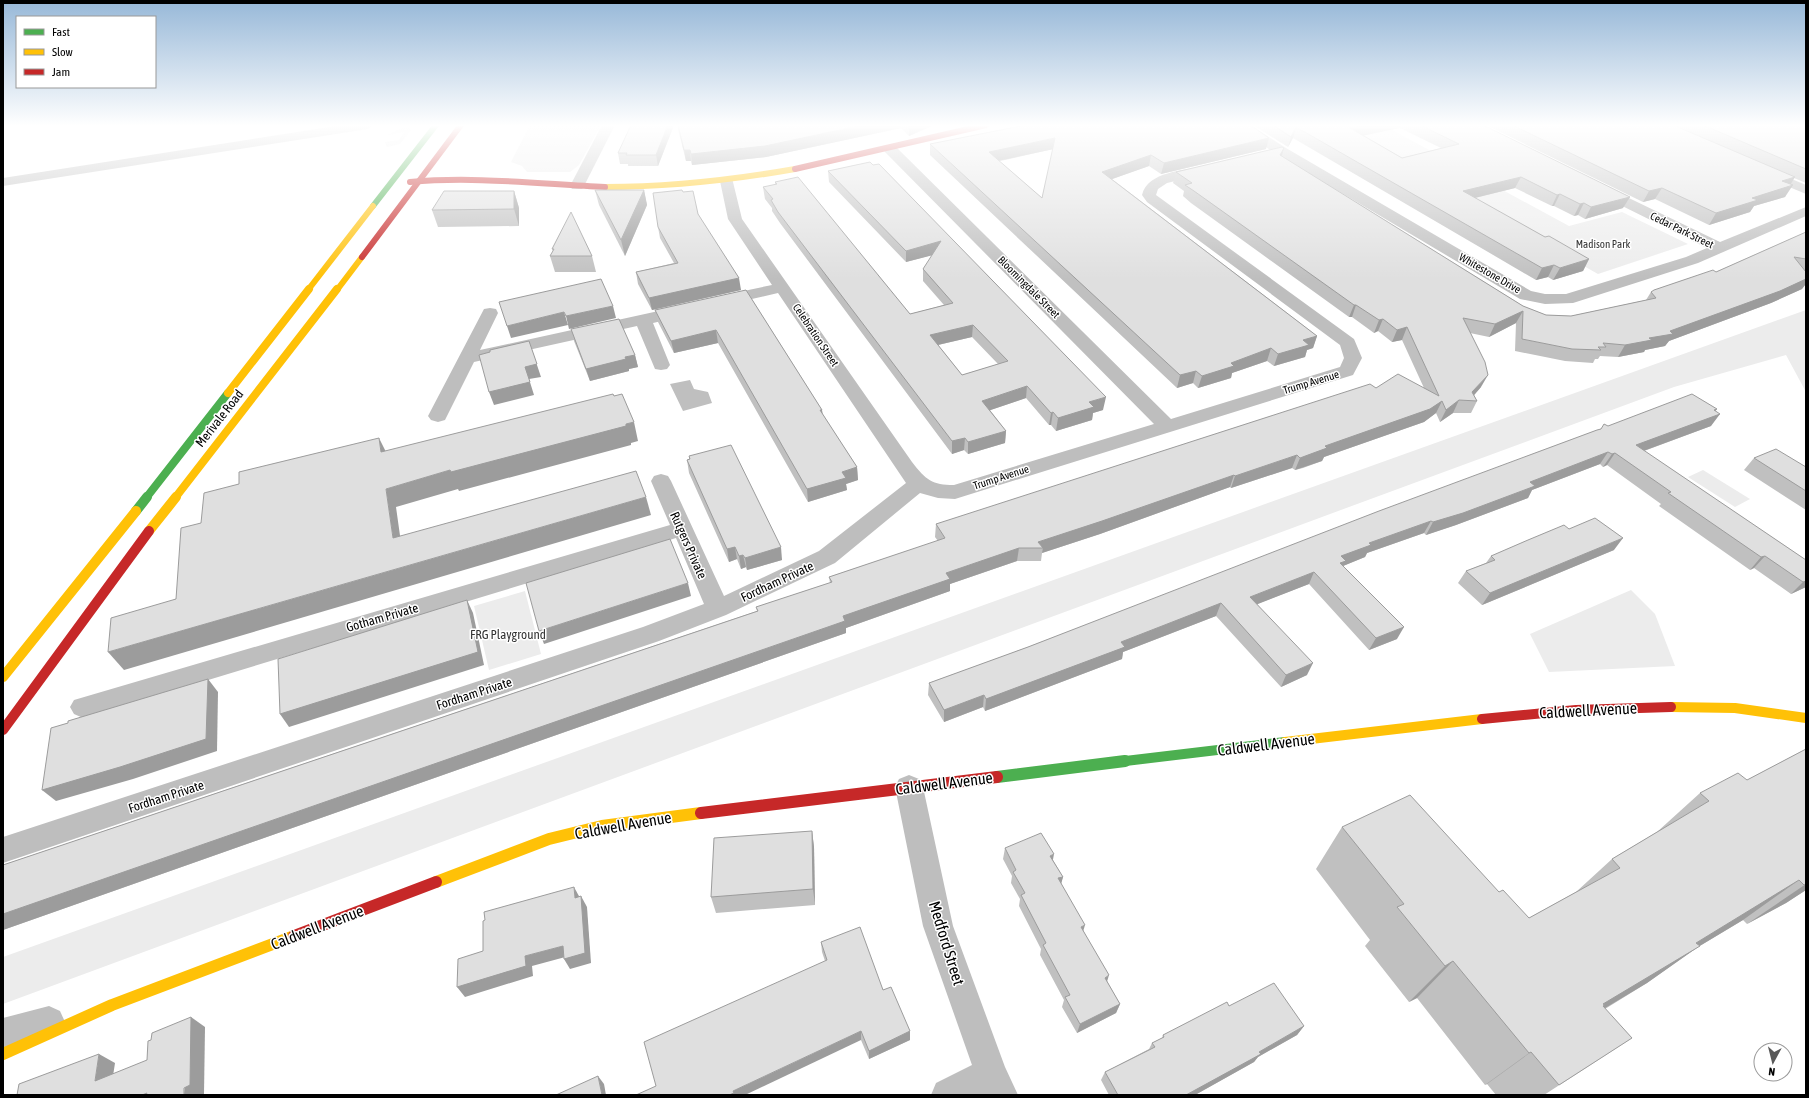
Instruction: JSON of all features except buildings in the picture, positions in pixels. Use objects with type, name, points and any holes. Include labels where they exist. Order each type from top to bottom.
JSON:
[{"type":"street","points":[[3,182],[40,176]]},
{"type":"street","name":"Merivale Road","points":[[3,677],[94,565],[396,176]]},
{"type":"street","name":"Merivale Road","points":[[3,730],[120,568],[423,176]]},
{"type":"street","points":[[577,186],[582,176]]},
{"type":"street","points":[[489,190],[556,186],[645,187],[727,181],[757,176]]},
{"type":"street","name":"Bloomingdale Street","points":[[917,176],[1167,426]]},
{"type":"street","name":"Trump Avenue","points":[[918,484],[936,492],[955,492],[1346,370],[1353,358],[1348,344],[1152,199],[1149,195],[1151,187],[1162,180],[1177,176]]},
{"type":"street","name":"Whitestone Drive","points":[[1324,176],[1526,295],[1546,299],[1567,300],[1692,260],[1721,249],[1806,211]]},
{"type":"street","points":[[1775,176],[1806,190]]},
{"type":"street","points":[[389,185],[420,181],[494,181],[556,186]]},
{"type":"street","name":"Celebration Street","points":[[727,181],[735,219],[918,484]]},
{"type":"street","name":"Cedar Park Street","points":[[1585,182],[1721,249]]},
{"type":"street","points":[[389,185],[413,190],[440,190]]},
{"type":"street","points":[[468,358],[506,351],[783,287]]},
{"type":"street","points":[[438,416],[468,358],[478,334],[490,313]]},
{"type":"street","points":[[643,319],[661,364]]},
{"type":"street","name":"Rutgers Private","points":[[661,481],[718,609]]},
{"type":"street","name":"Fordham Private","points":[[3,850],[636,639],[718,609],[827,557],[918,484]]},
{"type":"street","name":"Gotham Private","points":[[82,707],[681,528]]},
{"type":"street","name":"Caldwell Avenue","points":[[3,1054],[112,1005],[550,839],[602,826],[909,787],[1530,713],[1633,706],[1735,708],[1806,718]]},
{"type":"street","name":"Medford Street","points":[[909,787],[938,926],[996,1084]]},
{"type":"street","name":"Caldwell Avenue","points":[[3,1034],[112,1005]]},
{"type":"street","points":[[948,1095],[996,1084]]},
{"type":"green space","name":"Madison Park","points":[[1425,176],[1477,176],[1569,226],[1622,212],[1688,244],[1598,274]]},
{"type":"green space","points":[[1806,310],[1806,392],[1786,355],[1674,387],[3,1004],[3,957]]},
{"type":"green space","points":[[1703,470],[1750,499],[1735,507],[1688,477]]},
{"type":"green space","points":[[1631,590],[1655,614],[1675,666],[1549,672],[1530,634]]},
{"type":"green space","name":"FRG Playground","points":[[525,591],[541,654],[489,670],[474,606]]},
{"type":"shaded area","points":[[690,380],[694,389],[708,392],[712,403],[683,411],[670,384]]},
{"type":"traffic: fast","points":[[373,206],[396,176]]},
{"type":"traffic: fast","points":[[136,511],[228,393]]},
{"type":"traffic: fast","points":[[997,777],[1285,742]]},
{"type":"traffic: slow","points":[[605,187],[677,185],[752,176]]},
{"type":"traffic: slow","points":[[228,393],[373,206]]},
{"type":"traffic: slow","points":[[149,531],[362,257]]},
{"type":"traffic: slow","points":[[3,677],[136,511]]},
{"type":"traffic: slow","points":[[1671,707],[1735,708],[1806,718]]},
{"type":"traffic: slow","points":[[1285,742],[1482,719]]},
{"type":"traffic: slow","points":[[436,882],[549,839],[602,826],[701,813]]},
{"type":"traffic: slow","points":[[3,1054],[112,1005],[294,936]]},
{"type":"traffic: jam","points":[[362,257],[423,176]]},
{"type":"traffic: jam","points":[[410,182],[430,180],[486,181],[605,187]]},
{"type":"traffic: jam","points":[[3,730],[149,531]]},
{"type":"traffic: jam","points":[[1482,719],[1623,707],[1671,707]]},
{"type":"traffic: jam","points":[[701,813],[997,777]]},
{"type":"traffic: jam","points":[[294,936],[436,882]]}]
